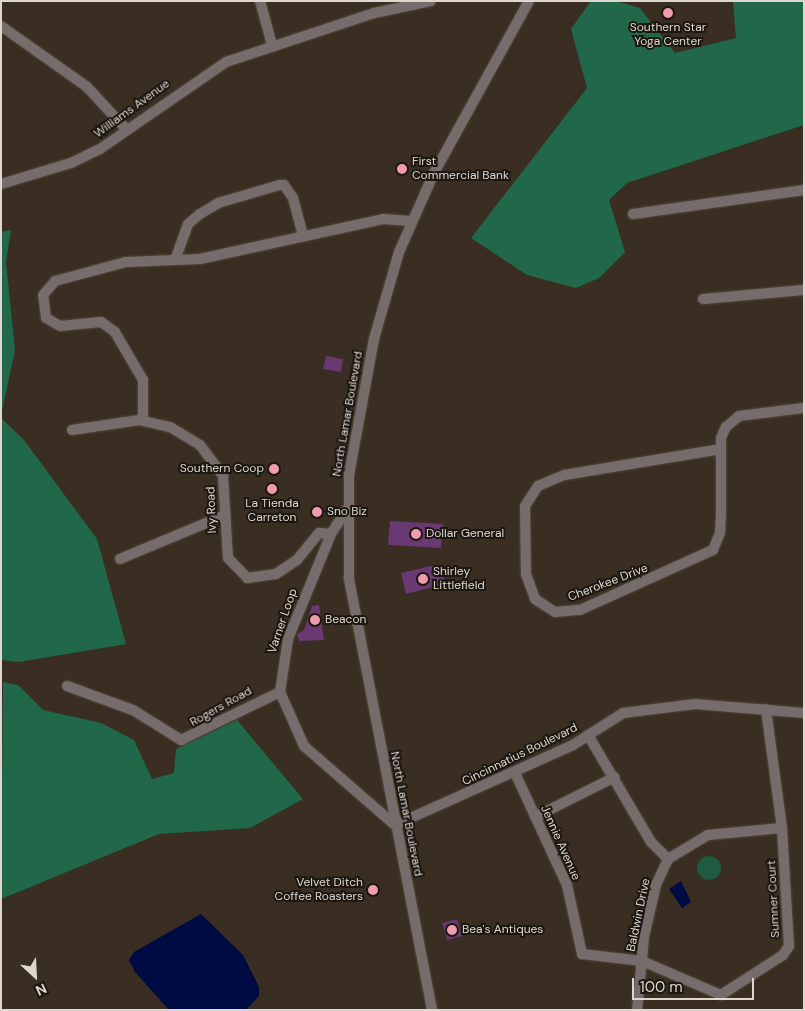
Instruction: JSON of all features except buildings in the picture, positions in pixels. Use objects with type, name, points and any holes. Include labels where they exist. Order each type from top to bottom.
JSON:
[{"type":"street","points":[[260,1],[272,45]]},
{"type":"street","name":"Williams Avenue","points":[[1,184],[71,163],[126,129],[195,79],[272,45],[374,13],[431,1]]},
{"type":"street","name":"North Lamar Boulevard","points":[[432,1010],[395,825],[349,577],[349,475],[374,339],[411,221],[530,1]]},
{"type":"street","points":[[1,26],[87,87],[126,129]]},
{"type":"street","points":[[175,260],[188,224],[200,214],[218,203],[279,185],[284,185],[293,198],[303,234]]},
{"type":"street","points":[[633,214],[804,190]]},
{"type":"street","points":[[143,421],[143,380],[115,332],[96,321],[54,324],[43,311],[43,295],[55,281],[126,262],[175,260],[234,253],[303,234],[395,217],[411,221]]},
{"type":"street","points":[[703,299],[804,290]]},
{"type":"street","name":"Cherokee Drive","points":[[721,449],[564,475],[538,486],[525,506],[526,574],[535,599],[555,612],[580,610],[713,550],[720,533],[721,449],[726,427],[739,416],[804,408]]},
{"type":"street","name":"Ivy Road","points":[[72,430],[109,422],[143,421],[190,437],[210,454],[223,476],[228,558],[247,578],[276,574],[296,560],[319,533],[331,534]]},
{"type":"street","name":"Varner Loop","points":[[280,692],[288,639],[331,534],[348,508]]},
{"type":"street","points":[[120,559],[225,515]]},
{"type":"street","name":"Rogers Road","points":[[67,686],[133,710],[181,740],[280,692]]},
{"type":"street","points":[[280,692],[304,746],[395,825]]},
{"type":"street","name":"Cincinnatius Boulevard","points":[[395,825],[515,773],[588,735],[611,718],[642,709],[694,704],[804,713]]},
{"type":"street","name":"Sumner Court","points":[[582,954],[642,962],[716,996],[732,991],[784,955],[788,946],[782,828],[766,709]]},
{"type":"street","points":[[588,735],[615,777],[651,842],[668,859],[708,835],[782,828]]},
{"type":"street","name":"Jennie Avenue","points":[[515,773],[566,885],[582,954]]},
{"type":"street","points":[[535,817],[615,777]]},
{"type":"street","name":"Baldwin Drive","points":[[637,1010],[642,962],[656,885],[668,859]]},
{"type":"green space","points":[[591,1],[616,1],[640,8],[675,53],[736,38],[733,1],[804,1],[804,125],[627,183],[609,200],[625,252],[599,278],[576,288],[527,275],[471,238],[587,88],[571,29]]},
{"type":"green space","points":[[11,230],[6,262],[15,350],[1,416],[1,232]]},
{"type":"green space","points":[[1,418],[24,440],[97,539],[126,644],[19,662],[1,660]]},
{"type":"green space","points":[[3,682],[18,685],[43,710],[101,723],[134,740],[152,779],[174,773],[176,749],[237,720],[303,799],[250,828],[159,834],[1,899]]},
{"type":"green space","points":[[709,856],[718,859],[721,868],[718,877],[709,880],[700,877],[697,868],[700,859]]},
{"type":"shaded area","points":[[681,881],[691,902],[682,908],[669,889]]},
{"type":"shaded area","points":[[201,914],[243,955],[259,987],[259,996],[246,1010],[169,1010],[135,972],[129,960],[134,952]]},
{"type":"place","name":"Southern Star Yoga Center","points":[[668,13]]},
{"type":"place","name":"First Commercial Bank","points":[[402,169]]},
{"type":"place","name":"Southern Coop","points":[[274,469]]},
{"type":"place","name":"La Tienda Carreton","points":[[272,489]]},
{"type":"place","name":"Sno Biz","points":[[317,512]]},
{"type":"place","name":"Dollar General","points":[[416,534]]},
{"type":"place","name":"Shirley Littlefield","points":[[423,579]]},
{"type":"place","name":"Beacon","points":[[315,620]]},
{"type":"place","name":"Velvet Ditch Coffee Roasters","points":[[373,890]]},
{"type":"place","name":"Bea's Antiques","points":[[452,930]]}]
